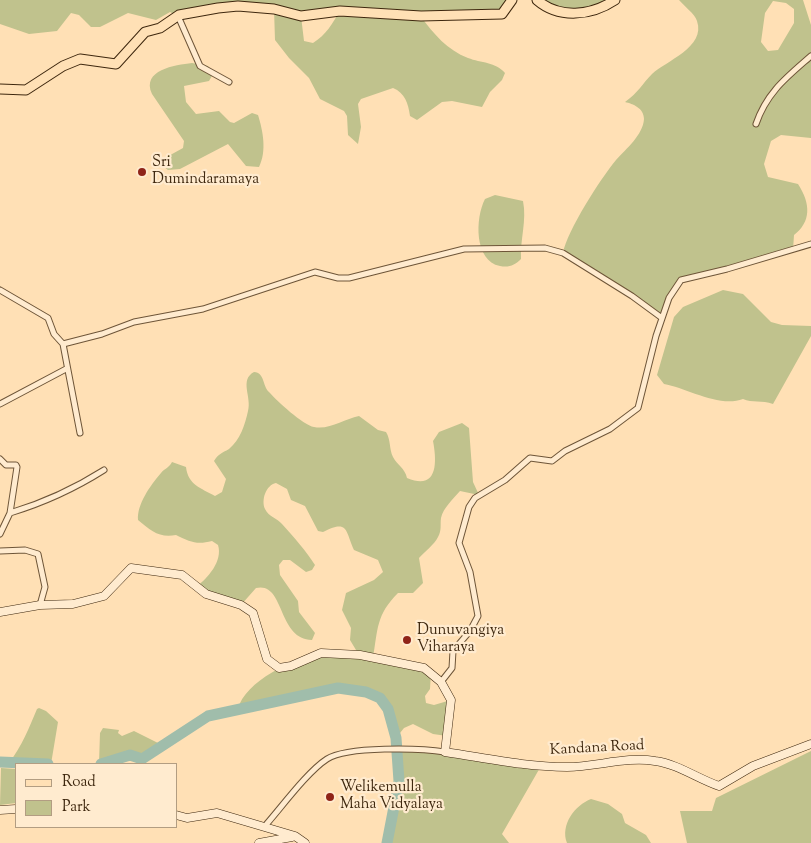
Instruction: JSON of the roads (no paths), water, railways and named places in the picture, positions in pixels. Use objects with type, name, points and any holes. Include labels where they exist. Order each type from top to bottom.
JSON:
[{"type":"main road","points":[[0,89],[26,90],[63,66],[80,59],[116,64],[145,32],[160,28],[168,20],[178,16],[198,11],[238,6],[274,9],[301,16],[340,11],[421,16],[496,15],[502,14],[512,0]]},
{"type":"main road","points":[[536,0],[551,10],[564,13],[585,13],[604,7],[615,0]]},
{"type":"street","points":[[178,16],[200,66],[229,82]]},
{"type":"street","points":[[756,124],[762,106],[779,84],[811,56]]},
{"type":"street","points":[[441,682],[452,668],[453,651],[470,631],[478,616],[470,572],[459,543],[459,537],[472,502],[523,466],[530,458],[552,461],[565,451],[592,440],[610,429],[638,408],[662,318],[669,298],[681,280],[727,269],[811,244]]},
{"type":"street","points":[[63,344],[102,334],[134,322],[203,309],[314,272],[338,278],[349,278],[464,249],[495,248],[523,250],[545,248],[563,253],[632,296],[662,318]]},
{"type":"street","points":[[0,290],[48,318],[54,334],[63,344],[66,369],[80,433]]},
{"type":"street","points":[[0,404],[66,369]]},
{"type":"street","points":[[0,460],[6,465],[16,465],[17,467],[10,513],[0,534]]},
{"type":"street","points":[[10,513],[45,501],[79,486],[104,470]]},
{"type":"street","points":[[0,551],[25,550],[38,554],[44,586],[40,605]]},
{"type":"street","points":[[0,612],[40,605],[72,604],[104,596],[131,568],[173,573],[182,575],[206,594],[241,605],[253,614],[267,659],[279,668],[291,666],[321,653],[360,655],[424,668],[441,682],[451,700],[445,752],[378,750],[353,752],[327,759],[264,827]]},
{"type":"street","name":"Kandana Road","points":[[445,752],[508,763],[567,768],[606,765],[640,759],[656,761],[719,786],[753,766],[811,744]]},
{"type":"street","points":[[0,810],[15,809]]},
{"type":"street","points":[[178,815],[193,817],[217,813],[295,836],[305,843]]},
{"type":"street","points":[[260,843],[295,836]]},
{"type":"waterway","points":[[104,763],[130,755],[142,759],[208,716],[338,688],[366,692],[380,698],[388,709],[396,738],[399,781],[387,843]]},
{"type":"waterway","points":[[0,762],[24,763]]},
{"type":"place","name":"Sri Dumindaramaya","points":[[142,172]]},
{"type":"place","name":"Dunuvangiya Viharaya","points":[[407,640]]},
{"type":"place","name":"Welikemulla Maha Vidyalaya","points":[[330,797]]}]
